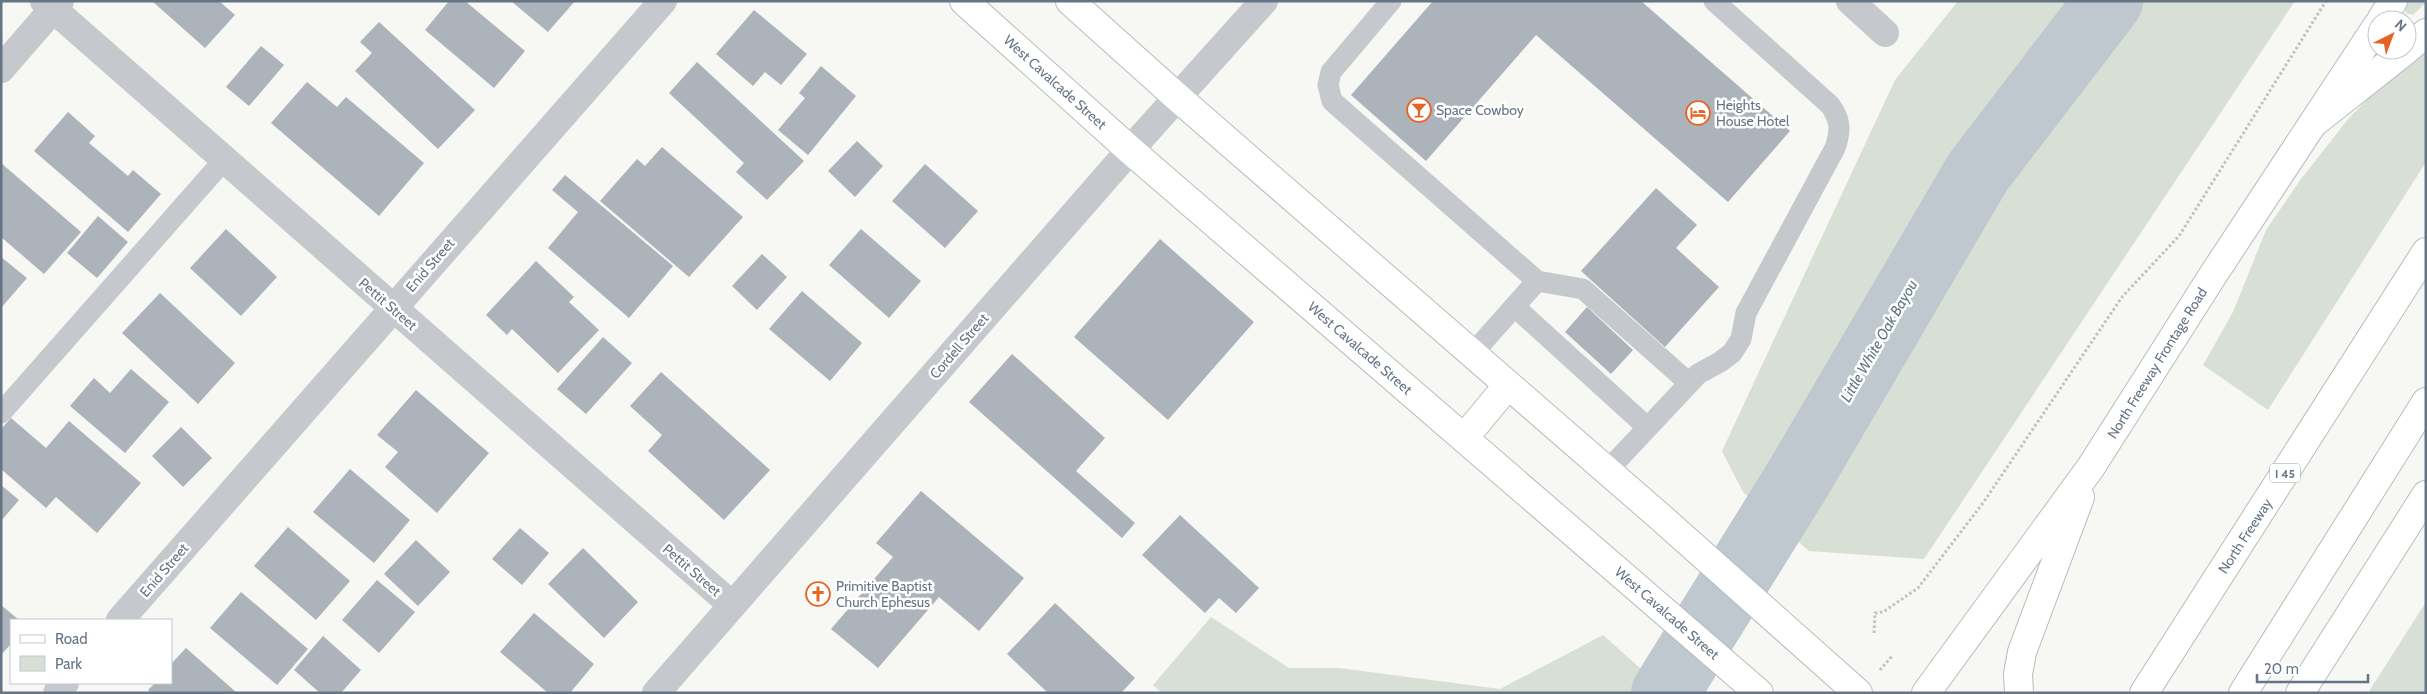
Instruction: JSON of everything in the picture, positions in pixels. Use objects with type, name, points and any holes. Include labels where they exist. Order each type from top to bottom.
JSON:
[{"type":"main road","name":"West Cavalcade Street","points":[[964,1],[1130,150],[1755,689]]},
{"type":"main road","points":[[1070,1],[1177,97],[1473,353],[1607,472],[1658,514],[1858,693]]},
{"type":"main road","name":"North Freeway Frontage Road","points":[[1926,693],[2091,467],[2213,275],[2367,41]]},
{"type":"main road","points":[[2315,122],[2393,60]]},
{"type":"main road","name":"North Freeway","points":[[2144,693],[2426,252]]},
{"type":"main road","points":[[1464,438],[1508,385]]},
{"type":"main road","points":[[2243,693],[2426,402]]},
{"type":"main road","points":[[2019,693],[2018,674],[2022,652],[2091,467]]},
{"type":"main road","points":[[2300,693],[2426,495]]},
{"type":"street","name":"Enid Street","points":[[121,619],[663,1]]},
{"type":"street","name":"Cordell Street","points":[[656,693],[1130,150],[1264,1]]},
{"type":"street","points":[[1850,1],[1885,33]]},
{"type":"street","name":"Pettit Street","points":[[52,4],[224,160],[732,605]]},
{"type":"street","points":[[1,69],[52,4]]},
{"type":"lane","points":[[1391,1],[1332,72],[1328,85],[1332,101],[1537,281],[1583,289],[1689,383]]},
{"type":"lane","points":[[1607,472],[1698,374],[1732,353],[1741,339],[1746,313],[1835,148],[1840,132],[1838,116],[1830,105],[1714,1]]},
{"type":"lane","points":[[1,413],[224,160]]},
{"type":"lane","points":[[1473,353],[1537,281]]},
{"type":"lane","points":[[1515,307],[1647,427]]},
{"type":"path","points":[[1874,634],[1875,613],[1883,612],[1918,588],[1983,503],[2122,297],[2179,236],[2326,1]]},
{"type":"green space","points":[[1958,1],[2295,1],[1924,559],[1809,551],[1743,492],[1722,451],[1895,80]]},
{"type":"green space","points":[[2409,1],[2426,1],[2417,11],[2406,10],[2405,6]]},
{"type":"green space","points":[[2426,40],[2426,162],[2268,410],[2203,365],[2233,312],[2266,230],[2301,179],[2349,118],[2406,60],[2417,60],[2417,49]]},
{"type":"green space","points":[[2426,602],[2426,693],[2368,693]]},
{"type":"green space","points":[[1211,617],[1289,668],[1339,668],[1500,689],[1603,635],[1668,693],[1162,693],[1153,685]]},
{"type":"building","points":[[152,1],[219,1],[235,15],[205,48]]},
{"type":"building","points":[[449,1],[465,1],[525,51],[494,88],[425,30]]},
{"type":"building","points":[[511,1],[575,1],[548,32]]},
{"type":"building","name":"Heights House Hotel","points":[[1433,1],[1641,1],[1790,131],[1728,202],[1536,35],[1426,161],[1351,95]]},
{"type":"building","points":[[754,10],[807,54],[781,85],[765,72],[753,86],[716,54]]},
{"type":"building","points":[[379,22],[475,110],[438,149],[355,71],[372,53],[360,42]]},
{"type":"building","points":[[261,46],[284,65],[249,106],[226,87]]},
{"type":"building","points":[[697,62],[804,161],[767,200],[736,172],[744,163],[669,93]]},
{"type":"building","points":[[821,66],[856,96],[808,155],[778,130],[805,98],[799,93]]},
{"type":"building","points":[[307,82],[337,107],[346,97],[424,163],[379,216],[271,123]]},
{"type":"building","points":[[68,112],[95,136],[89,143],[128,176],[133,170],[161,194],[128,232],[34,151]]},
{"type":"building","points":[[857,141],[883,166],[855,197],[828,171]]},
{"type":"building","points":[[662,147],[743,217],[689,277],[600,201],[637,159],[645,166]]},
{"type":"building","points":[[1,163],[81,232],[44,274],[1,237]]},
{"type":"building","points":[[925,164],[978,211],[945,248],[892,201]]},
{"type":"building","points":[[565,175],[673,266],[629,318],[548,248],[578,212],[552,190]]},
{"type":"building","points":[[1656,188],[1697,225],[1676,248],[1719,287],[1665,347],[1581,271]]},
{"type":"building","points":[[98,216],[128,242],[97,278],[67,253]]},
{"type":"building","points":[[226,229],[277,277],[241,316],[190,268]]},
{"type":"building","points":[[861,229],[921,281],[889,318],[829,265]]},
{"type":"building","points":[[1160,239],[1254,322],[1168,420],[1074,337]]},
{"type":"building","points":[[762,254],[787,277],[757,310],[732,286]]},
{"type":"building","points":[[1,257],[27,278],[1,308]]},
{"type":"building","points":[[536,261],[574,297],[569,302],[599,330],[558,373],[512,329],[507,335],[486,315]]},
{"type":"building","points":[[802,291],[862,343],[830,381],[769,329]]},
{"type":"building","points":[[160,293],[235,363],[198,404],[122,333]]},
{"type":"building","points":[[1587,307],[1633,350],[1611,374],[1565,332]]},
{"type":"building","points":[[603,337],[632,363],[586,414],[557,389]]},
{"type":"building","points":[[1012,354],[1105,438],[1076,471],[1135,523],[1122,538],[969,402]]},
{"type":"building","points":[[131,369],[169,402],[125,453],[70,406],[94,378],[110,393]]},
{"type":"building","points":[[661,372],[770,470],[724,520],[648,451],[662,435],[630,406]]},
{"type":"building","points":[[416,390],[489,453],[437,513],[385,467],[398,452],[377,435]]},
{"type":"building","points":[[11,418],[46,448],[69,421],[141,483],[97,533],[56,497],[46,508],[1,469],[1,429]]},
{"type":"building","points":[[181,427],[212,458],[183,487],[152,456]]},
{"type":"building","points":[[350,469],[410,520],[374,563],[313,512]]},
{"type":"building","points":[[1,485],[19,500],[1,521]]},
{"type":"building","points":[[921,491],[1024,578],[979,631],[939,597],[878,668],[831,629],[893,557],[876,543]]},
{"type":"building","points":[[1180,515],[1259,588],[1236,613],[1219,598],[1205,613],[1142,555]]},
{"type":"building","points":[[288,527],[350,581],[316,620],[254,566]]},
{"type":"building","points":[[520,528],[549,553],[522,585],[492,559]]},
{"type":"building","points":[[416,540],[450,572],[418,606],[384,574]]},
{"type":"building","points":[[583,548],[638,602],[604,638],[548,584]]},
{"type":"building","points":[[377,580],[415,612],[379,653],[342,620]]},
{"type":"building","points":[[241,592],[308,649],[277,685],[210,628]]},
{"type":"building","points":[[1055,603],[1135,678],[1121,693],[1048,693],[1007,654]]},
{"type":"building","points":[[1,605],[18,619],[10,619],[10,645],[1,655]]},
{"type":"building","points":[[534,613],[594,664],[570,693],[548,693],[500,652]]},
{"type":"building","points":[[323,636],[361,670],[341,693],[320,693],[294,670]]},
{"type":"building","points":[[186,648],[237,693],[151,693],[148,690],[154,684],[172,684],[172,663]]},
{"type":"waterway","name":"Little White Oak Bayou","points":[[1665,693],[1798,479],[1978,172],[2109,1]]},
{"type":"place","name":"Space Cowboy","points":[[1419,110]]},
{"type":"place","name":"Heights House Hotel","points":[[1698,113]]},
{"type":"place","name":"Primitive Baptist Church Ephesus","points":[[818,594]]}]
